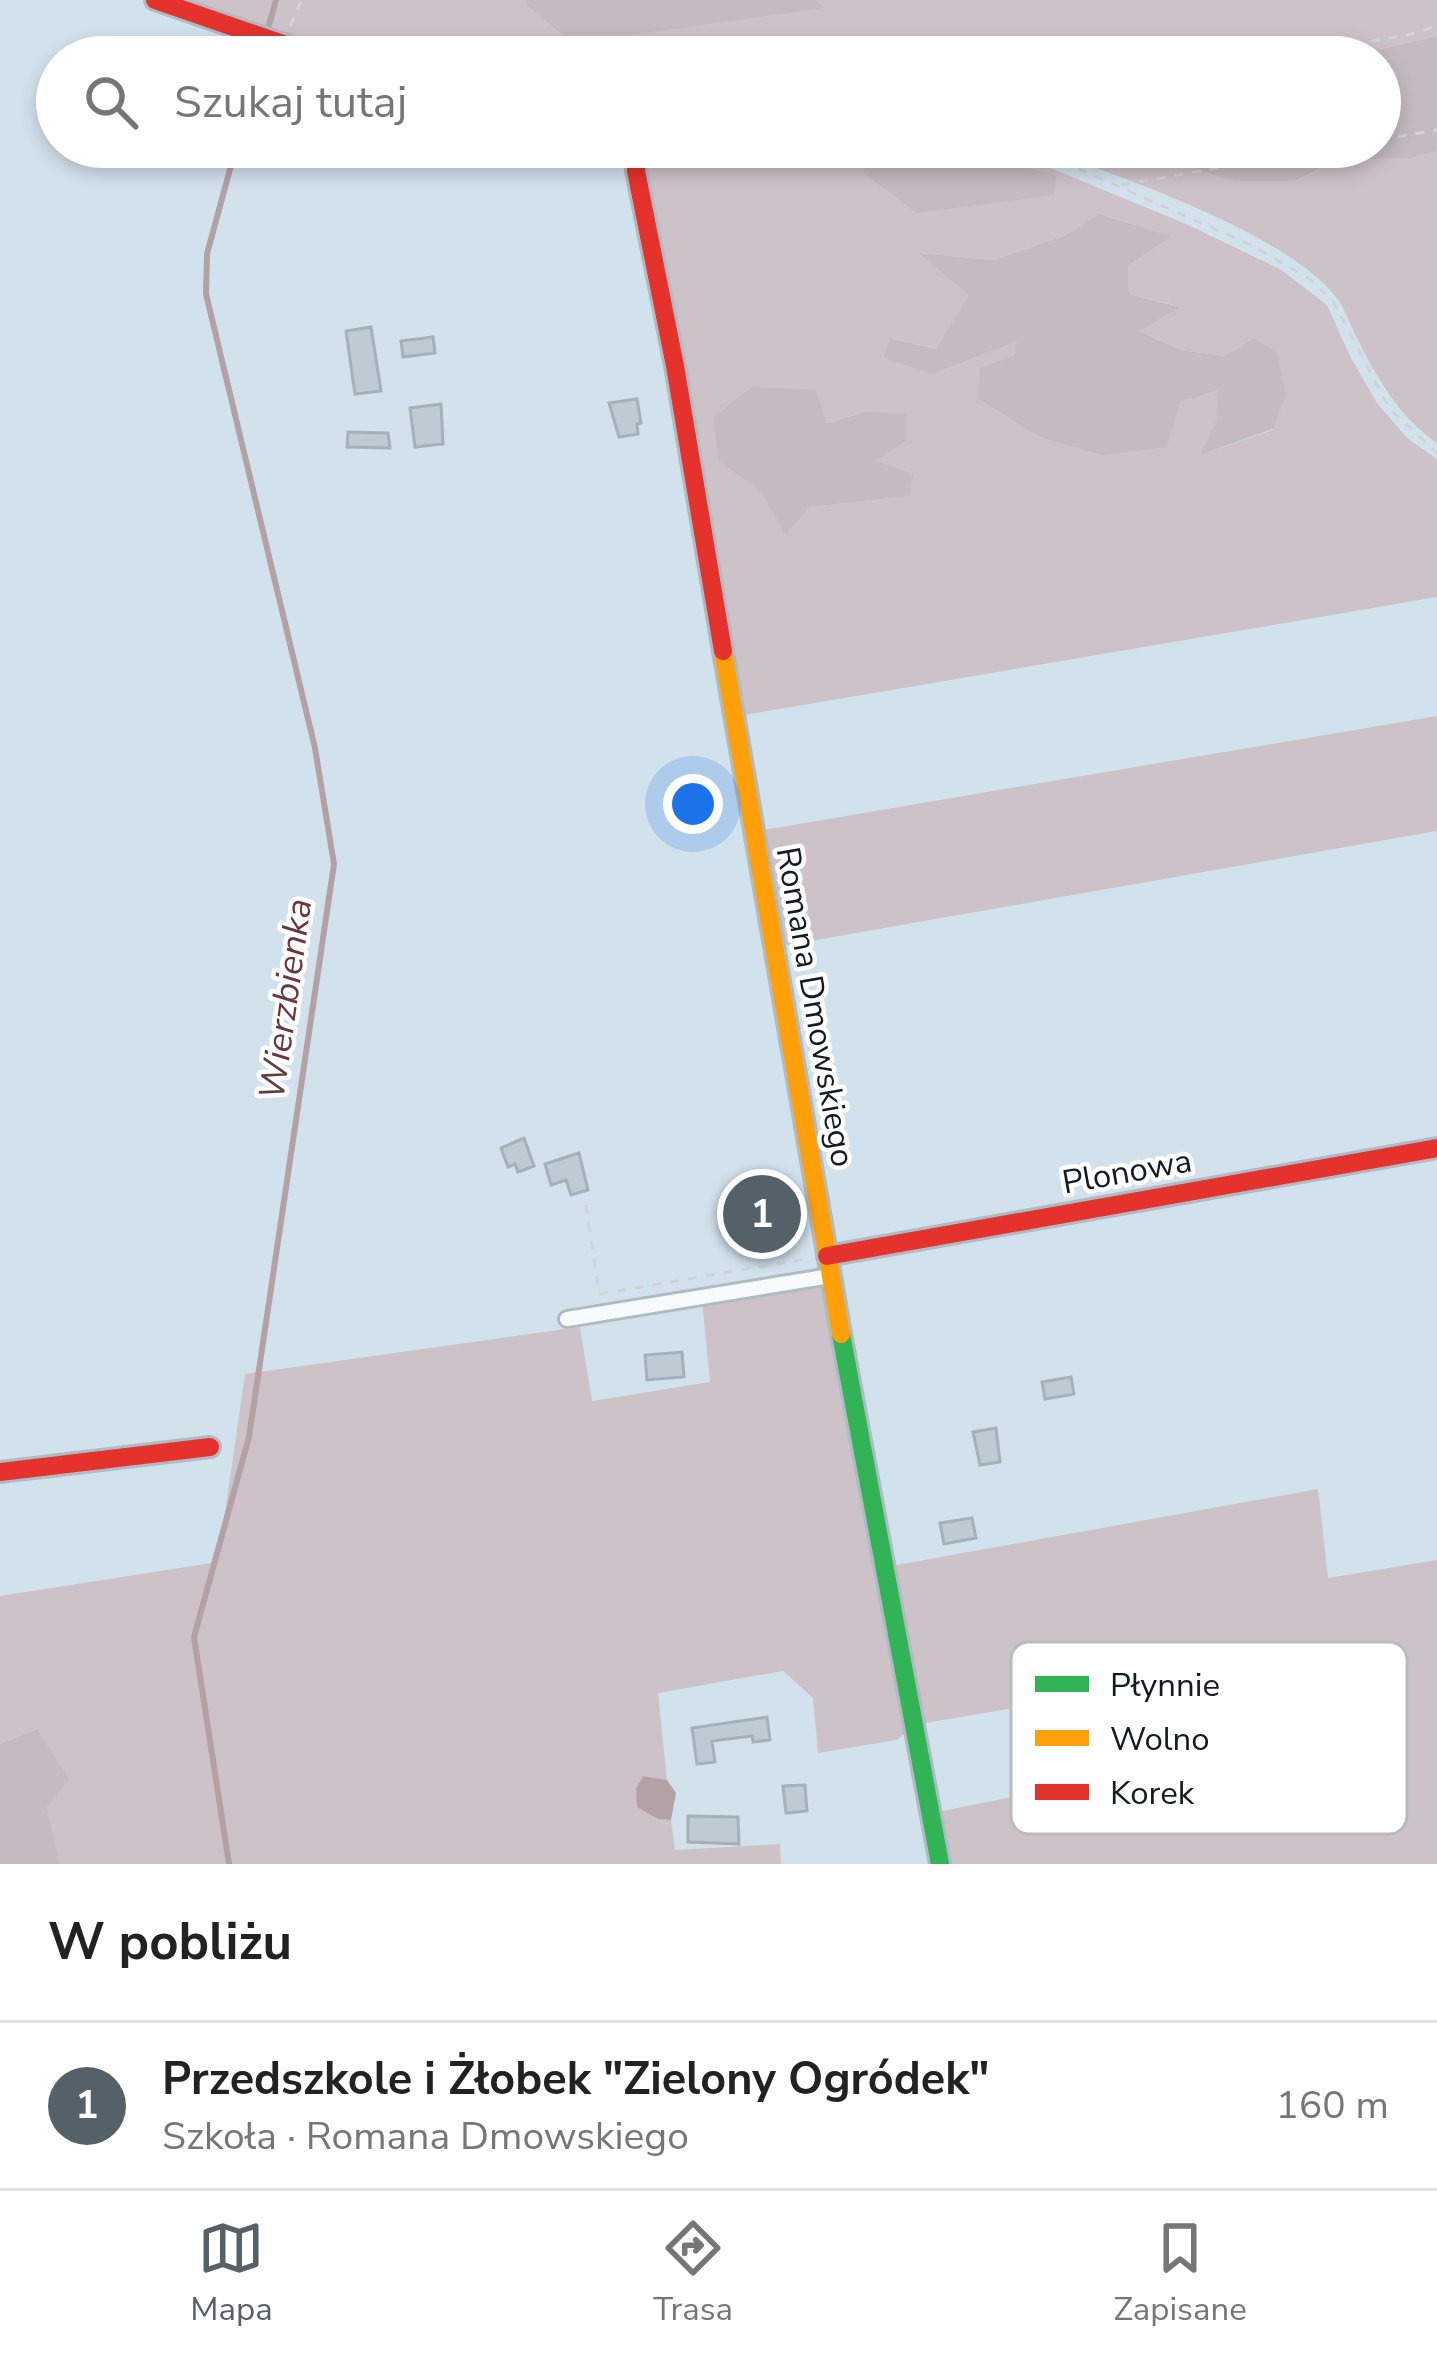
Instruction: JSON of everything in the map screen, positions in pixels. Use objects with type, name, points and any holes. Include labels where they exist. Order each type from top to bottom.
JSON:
[{"type":"street","points":[[155,0],[266,36]]},
{"type":"street","name":"Romana Dmowskiego","points":[[636,168],[679,389],[829,1266],[940,1864]]},
{"type":"street","name":"Plonowa","points":[[829,1266],[1437,1148]]},
{"type":"street","points":[[567,1319],[829,1266]]},
{"type":"street","points":[[0,1472],[210,1447]]},
{"type":"path","points":[[277,36],[302,0]]},
{"type":"path","points":[[1401,37],[1437,25]]},
{"type":"path","points":[[1401,136],[1437,130]]},
{"type":"path","points":[[1079,168],[1250,245],[1310,279],[1333,301],[1389,408],[1437,453]]},
{"type":"path","points":[[1119,185],[1217,168]]},
{"type":"path","points":[[586,1205],[599,1294],[829,1266]]},
{"type":"shaded area","points":[[176,0],[527,0],[526,5],[823,7],[817,0],[1437,0],[1437,36],[1401,44],[1401,36],[278,36]]},
{"type":"shaded area","points":[[527,0],[817,0],[824,8],[622,36],[564,36]]},
{"type":"shaded area","points":[[1437,36],[1437,151],[1412,158],[1401,158],[1401,44]]},
{"type":"shaded area","points":[[1437,151],[1437,443],[1392,398],[1339,301],[1315,276],[1244,230],[1095,168],[1192,168],[1234,181],[1295,181],[1321,168],[1401,168],[1401,158]]},
{"type":"shaded area","points":[[643,168],[992,168],[1056,176],[1031,168],[1051,168],[1280,269],[1327,305],[1377,403],[1407,438],[1437,459],[1437,597],[745,715]],"holes":[[[1101,214],[1170,236],[1128,266],[1129,294],[1178,306],[1137,330],[1180,350],[1226,356],[1273,430],[1202,454],[1216,421],[1219,389],[1179,402],[1014,355],[1018,340],[933,374],[891,338],[936,349],[970,295],[921,253],[994,260],[1066,235]],[[865,412],[875,461],[909,496],[810,507],[786,534],[760,491],[826,423]]]},
{"type":"shaded area","points":[[865,168],[1031,168],[1056,176],[1054,195],[917,213],[863,173]]},
{"type":"shaded area","points":[[1192,168],[1321,168],[1295,181],[1234,181]]},
{"type":"shaded area","points":[[1100,214],[1171,236],[1128,266],[1129,294],[1180,307],[1139,331],[1180,350],[1226,356],[1254,338],[1277,353],[1286,395],[1273,429],[1200,455],[1216,421],[1218,390],[1180,402],[1167,447],[1102,455],[1040,437],[979,399],[980,368],[1014,356],[1017,341],[933,374],[884,358],[890,338],[936,349],[969,295],[919,253],[994,260],[1066,235]]},
{"type":"shaded area","points":[[752,387],[816,390],[827,423],[865,412],[907,414],[907,440],[876,461],[913,474],[910,496],[810,507],[786,535],[760,491],[718,460],[714,417]]},
{"type":"shaded area","points":[[1437,716],[1437,831],[782,946],[763,830]]},
{"type":"shaded area","points":[[824,1284],[905,1733],[897,1740],[818,1753],[813,1698],[783,1671],[658,1693],[667,1780],[643,1776],[658,1819],[671,1820],[675,1850],[780,1844],[781,1864],[60,1864],[37,1729],[0,1744],[0,1596],[218,1562],[245,1374],[580,1327],[592,1401],[710,1382],[702,1301]]},
{"type":"shaded area","points":[[1318,1489],[1328,1578],[1437,1560],[1437,1864],[946,1864],[937,1812],[1011,1797],[1011,1834],[1407,1834],[1407,1642],[1011,1642],[1011,1708],[919,1724],[891,1566]]},
{"type":"shaded area","points":[[37,1729],[69,1779],[47,1807],[60,1864],[0,1864],[0,1744]]},
{"type":"shaded area","points":[[643,1776],[667,1780],[676,1793],[671,1820],[658,1819],[637,1807],[636,1789]]},
{"type":"building","points":[[371,327],[381,391],[355,394],[346,331]]},
{"type":"building","points":[[433,337],[435,353],[403,357],[401,341]]},
{"type":"building","points":[[637,399],[638,434],[619,437],[609,403]]},
{"type":"building","points":[[441,404],[443,444],[415,447],[410,408]]},
{"type":"building","points":[[348,432],[388,433],[390,448],[347,447]]},
{"type":"building","points":[[524,1138],[534,1166],[518,1172],[515,1164],[508,1167],[501,1148]]},
{"type":"building","points":[[579,1153],[588,1190],[571,1195],[566,1180],[551,1185],[545,1164]]},
{"type":"building","points":[[773,1201],[778,1238],[735,1244],[733,1225],[751,1223],[748,1204]]},
{"type":"building","points":[[682,1352],[684,1377],[647,1380],[645,1355]]},
{"type":"building","points":[[1071,1377],[1074,1394],[1045,1399],[1042,1382]]},
{"type":"building","points":[[996,1428],[1000,1462],[980,1465],[973,1432]]},
{"type":"building","points":[[972,1518],[976,1538],[944,1544],[940,1523]]},
{"type":"building","points":[[767,1717],[770,1740],[753,1742],[752,1736],[712,1741],[715,1762],[697,1764],[692,1728]]},
{"type":"building","points":[[805,1785],[807,1811],[786,1813],[783,1786]]},
{"type":"building","points":[[688,1816],[738,1817],[739,1844],[688,1842]]},
{"type":"waterway","name":"Wierzbienka","points":[[266,36],[276,0]]},
{"type":"waterway","name":"Wierzbienka","points":[[229,1864],[194,1637],[249,1437],[334,864],[315,748],[206,294],[207,254],[230,168]]},
{"type":"traffic: fast","points":[[841,1334],[940,1864]]},
{"type":"traffic: slow","points":[[723,651],[841,1334]]},
{"type":"traffic: jam","points":[[155,0],[260,36]]},
{"type":"traffic: jam","points":[[636,168],[723,651]]},
{"type":"traffic: jam","points":[[827,1256],[1437,1148]]},
{"type":"traffic: jam","points":[[0,1472],[210,1447]]},
{"type":"place","name":"Przedszkole i Żłobek \"Zielony Ogródek\"","points":[[762,1214]]}]
